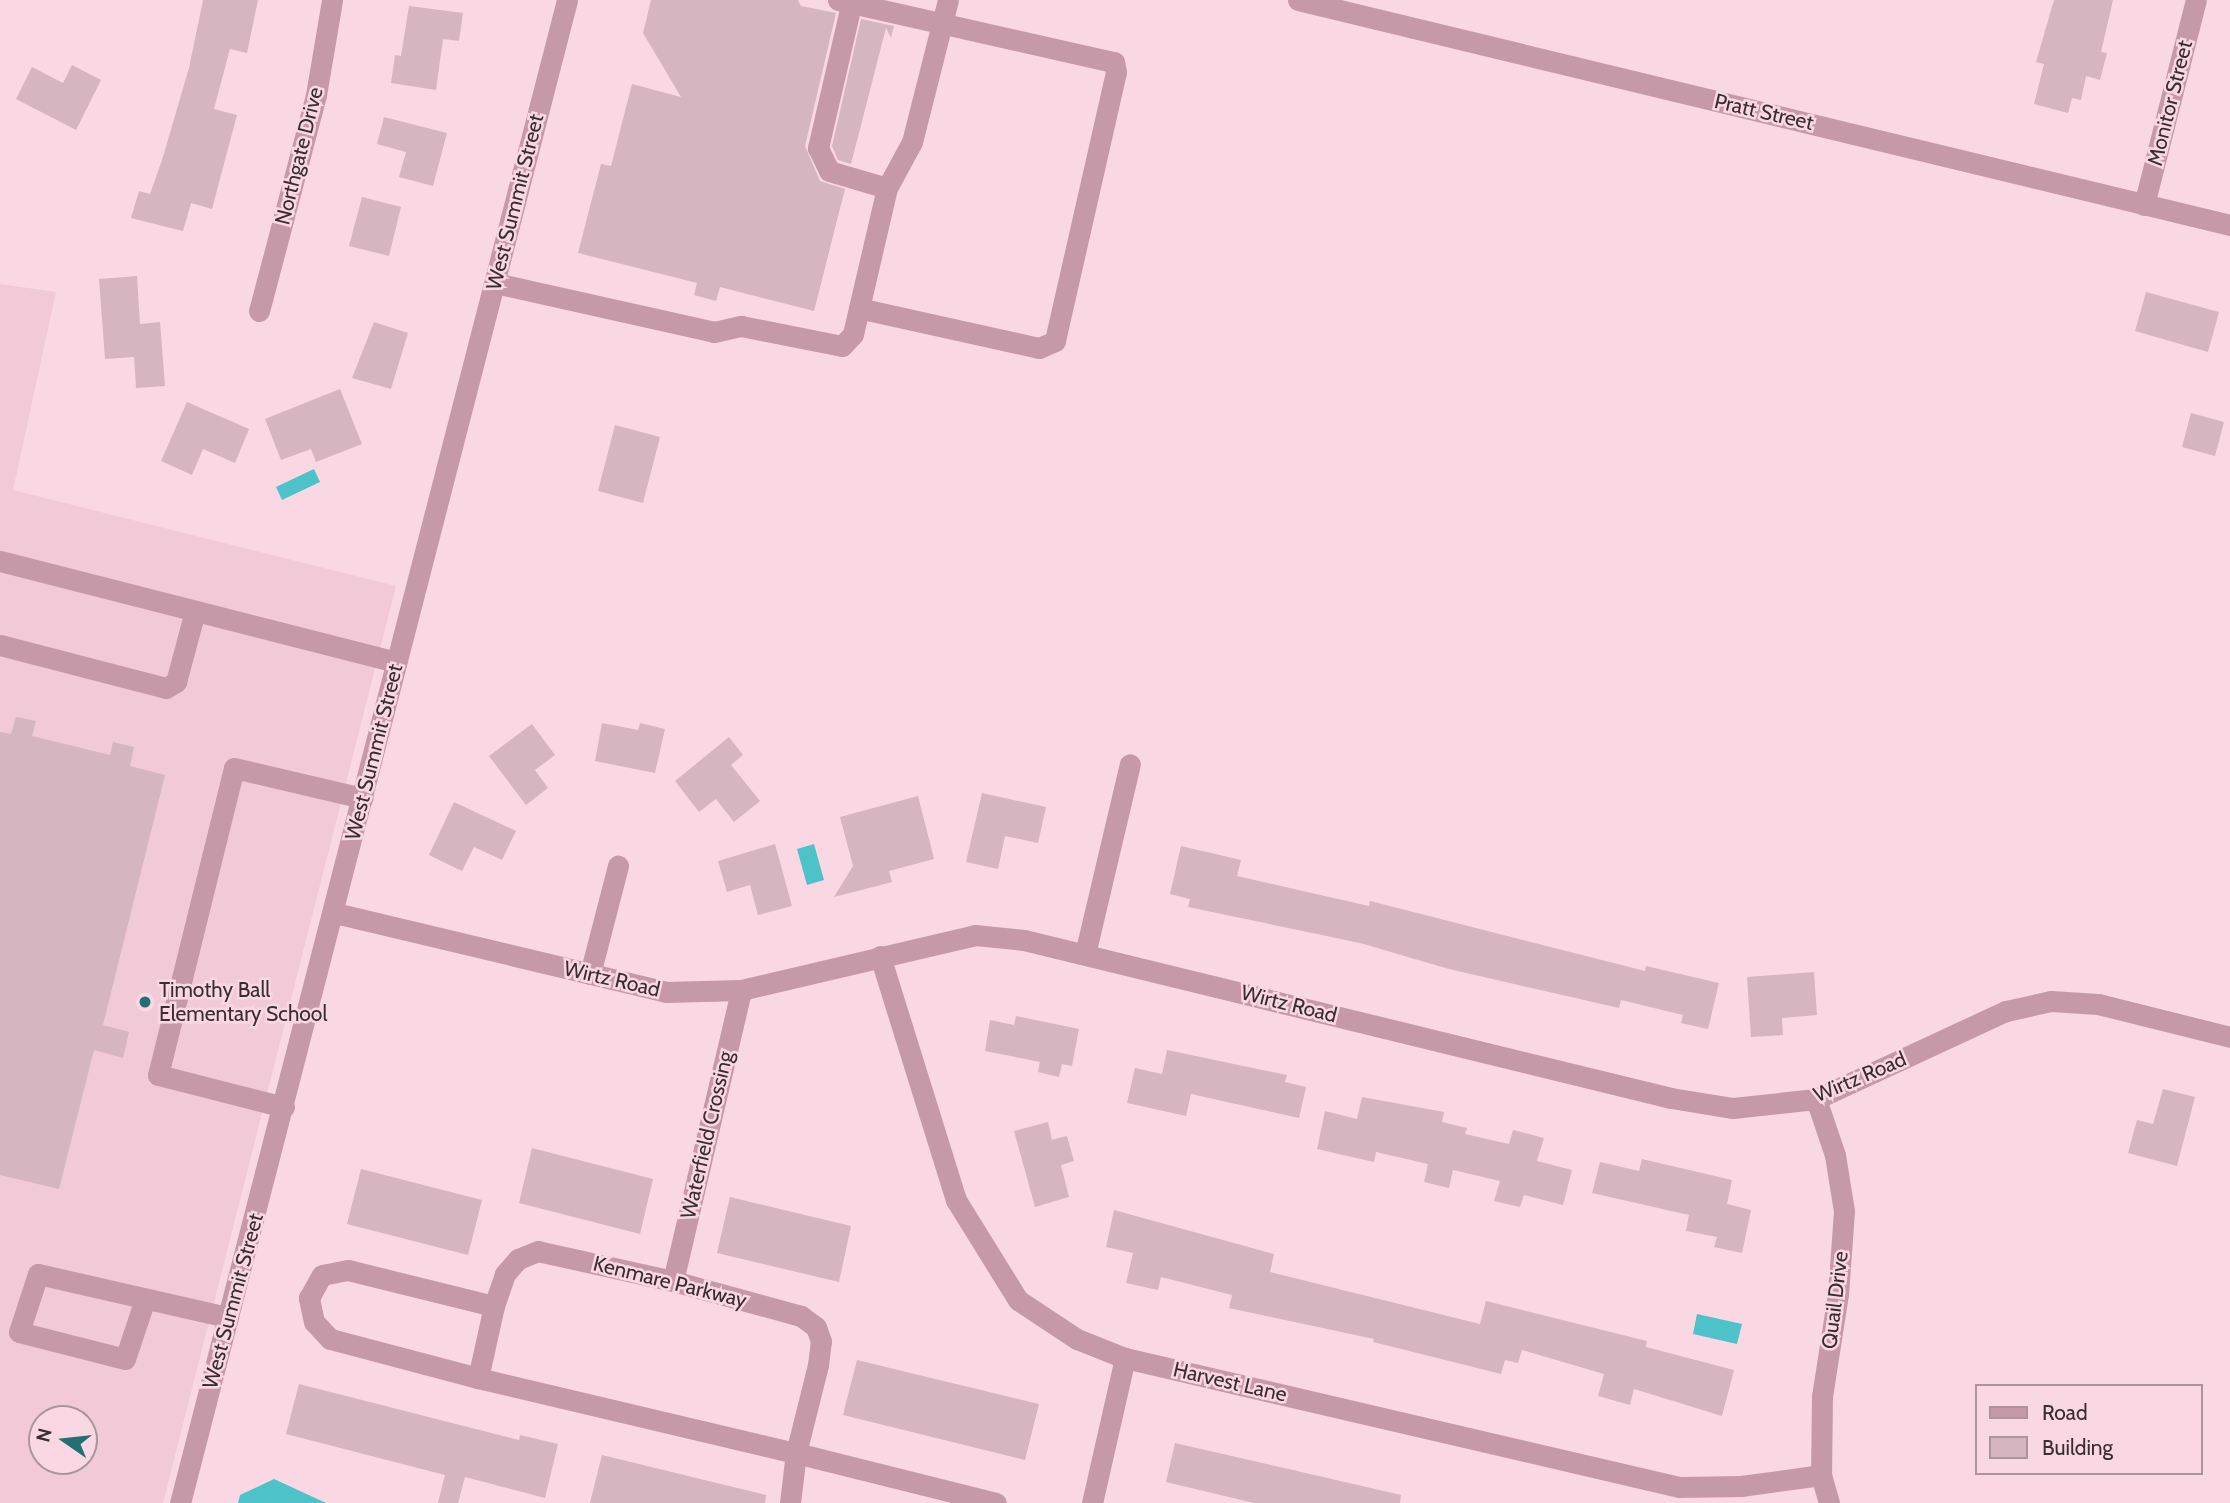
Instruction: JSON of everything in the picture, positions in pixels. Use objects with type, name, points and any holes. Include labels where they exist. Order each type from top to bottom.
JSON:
[{"type":"street","name":"Northgate Drive","points":[[259,311],[316,95],[332,0]]},
{"type":"street","name":"West Summit Street","points":[[180,1503],[335,913],[396,662],[567,0]]},
{"type":"street","points":[[495,283],[715,332],[741,326],[835,346],[848,342],[859,308],[887,188],[912,142],[948,0]]},
{"type":"street","name":"Pratt Street","points":[[1298,0],[1378,10],[2230,225]]},
{"type":"street","name":"Monitor Street","points":[[2144,205],[2196,0]]},
{"type":"street","points":[[859,308],[1039,348],[1055,341],[1116,72],[1114,62],[844,2],[818,148],[829,171],[887,188]]},
{"type":"street","points":[[0,561],[396,662]]},
{"type":"street","points":[[0,645],[166,688],[176,682],[195,611]]},
{"type":"street","points":[[1085,954],[1130,764]]},
{"type":"street","points":[[284,1107],[158,1075],[234,768],[363,798]]},
{"type":"street","points":[[590,974],[618,866]]},
{"type":"street","name":"Wirtz Road","points":[[335,913],[666,992],[741,990],[975,935],[1085,954],[1671,1098],[1733,1108],[1816,1099],[2006,1012],[2051,1001],[2098,1004],[2230,1037]]},
{"type":"street","name":"Harvest Lane","points":[[880,956],[963,1211],[1018,1300],[1077,1339],[1125,1358],[1679,1487],[1741,1486],[1821,1475]]},
{"type":"street","name":"Waterfield Crossing","points":[[673,1281],[741,990]]},
{"type":"street","name":"Quail Drive","points":[[1816,1099],[1835,1155],[1844,1211],[1838,1294],[1822,1396],[1821,1475],[1829,1503]]},
{"type":"street","name":"Kenmare Parkway","points":[[478,1378],[494,1306],[505,1275],[518,1259],[538,1251],[673,1281],[802,1316],[816,1327],[821,1341],[818,1365],[796,1453],[797,1476],[790,1503]]},
{"type":"street","points":[[494,1306],[348,1270],[322,1275],[309,1297],[314,1322],[330,1339],[478,1378],[996,1503]]},
{"type":"street","points":[[145,1299],[125,1359],[19,1332],[38,1274],[228,1317]]},
{"type":"street","points":[[1092,1503],[1125,1358]]},
{"type":"shaded area","name":"Timothy Ball Elementary School","points":[[0,284],[56,292],[13,490],[396,586],[163,1503],[0,1503]]},
{"type":"water","points":[[314,469],[320,482],[282,500],[276,487]]},
{"type":"water","points":[[814,844],[824,880],[807,885],[797,849]]},
{"type":"water","points":[[1697,1314],[1742,1324],[1737,1344],[1693,1334]]},
{"type":"water","points":[[274,1479],[326,1503],[238,1503],[240,1495]]},
{"type":"building","points":[[203,0],[258,0],[247,53],[230,49],[214,109],[237,115],[212,209],[191,203],[183,231],[131,218],[139,191],[150,194],[162,160],[189,68]]},
{"type":"building","points":[[651,0],[798,0],[801,6],[836,13],[805,146],[820,181],[845,189],[814,311],[720,287],[716,301],[694,295],[697,283],[578,253],[601,164],[611,166],[632,84],[681,97],[643,33]]},
{"type":"building","points":[[2054,0],[2113,0],[2101,52],[2107,53],[2100,80],[2086,76],[2081,100],[2072,98],[2068,113],[2034,104],[2044,64],[2036,62]]},
{"type":"building","points":[[409,6],[463,13],[459,41],[443,39],[436,90],[391,83],[395,55],[401,56]]},
{"type":"building","points":[[861,19],[894,26],[891,38],[886,28],[851,164],[838,160],[832,146]]},
{"type":"building","points":[[72,65],[101,80],[76,130],[16,99],[32,67],[63,83]]},
{"type":"building","points":[[384,117],[447,133],[433,186],[399,177],[406,152],[377,144]]},
{"type":"building","points":[[362,197],[401,207],[389,256],[349,246]]},
{"type":"building","points":[[137,276],[140,324],[160,322],[165,386],[136,388],[134,357],[105,359],[99,279]]},
{"type":"building","points":[[2146,292],[2219,312],[2208,352],[2135,331]]},
{"type":"building","points":[[374,322],[408,333],[391,389],[352,378]]},
{"type":"building","points":[[340,389],[362,444],[316,462],[311,449],[281,460],[265,419]]},
{"type":"building","points":[[187,402],[249,429],[235,463],[203,449],[192,475],[161,461]]},
{"type":"building","points":[[2191,413],[2224,422],[2215,456],[2182,447]]},
{"type":"building","points":[[615,425],[660,437],[643,503],[598,491]]},
{"type":"building","points":[[16,717],[36,721],[32,736],[110,755],[113,742],[134,747],[130,766],[165,775],[103,1025],[129,1032],[123,1058],[94,1050],[59,1189],[0,1175],[0,732],[11,734]]},
{"type":"building","points":[[602,723],[638,730],[640,723],[665,729],[655,773],[595,761]]},
{"type":"building","points":[[532,724],[555,755],[535,770],[548,788],[526,805],[489,756]]},
{"type":"building","points":[[729,737],[743,755],[731,765],[760,801],[734,822],[716,799],[699,812],[675,781]]},
{"type":"building","points":[[982,793],[1046,807],[1038,843],[1005,836],[998,869],[966,862]]},
{"type":"building","points":[[918,796],[934,859],[889,871],[892,882],[834,897],[853,866],[840,817]]},
{"type":"building","points":[[454,802],[516,831],[502,860],[474,847],[462,871],[429,855]]},
{"type":"building","points":[[775,844],[792,906],[758,915],[750,885],[727,892],[718,861]]},
{"type":"building","points":[[1181,846],[1241,860],[1237,876],[1369,906],[1370,901],[1645,971],[1646,966],[1719,983],[1708,1029],[1681,1023],[1683,1015],[1621,1000],[1619,1008],[1449,969],[1360,943],[1188,907],[1190,899],[1170,894]]},
{"type":"building","points":[[1814,972],[1817,1015],[1782,1018],[1783,1035],[1751,1037],[1747,977]]},
{"type":"building","points":[[1016,1016],[1079,1029],[1072,1066],[1062,1064],[1059,1077],[1038,1072],[1040,1062],[985,1051],[990,1020],[1014,1025]]},
{"type":"building","points":[[1167,1050],[1287,1075],[1285,1082],[1306,1087],[1299,1118],[1191,1094],[1186,1116],[1127,1103],[1135,1068],[1162,1074]]},
{"type":"building","points":[[2163,1089],[2195,1097],[2177,1166],[2128,1153],[2137,1120],[2153,1124]]},
{"type":"building","points":[[1362,1097],[1444,1112],[1442,1122],[1467,1128],[1465,1134],[1509,1144],[1513,1130],[1544,1138],[1537,1161],[1572,1170],[1563,1205],[1524,1195],[1520,1207],[1494,1201],[1500,1181],[1453,1170],[1449,1188],[1424,1182],[1428,1164],[1376,1152],[1374,1162],[1317,1149],[1325,1111],[1357,1119]]},
{"type":"building","points":[[1048,1122],[1052,1140],[1067,1136],[1074,1161],[1061,1165],[1069,1197],[1035,1207],[1014,1131]]},
{"type":"building","points":[[532,1148],[653,1179],[640,1234],[519,1203]]},
{"type":"building","points":[[1642,1159],[1732,1180],[1727,1204],[1751,1210],[1742,1253],[1714,1247],[1717,1237],[1686,1231],[1689,1215],[1592,1193],[1600,1162],[1639,1171]]},
{"type":"building","points":[[361,1169],[482,1200],[468,1255],[347,1224]]},
{"type":"building","points":[[730,1197],[851,1226],[839,1282],[717,1253]]},
{"type":"building","points":[[1114,1210],[1274,1254],[1270,1272],[1480,1324],[1486,1301],[1647,1341],[1646,1347],[1734,1370],[1722,1416],[1634,1389],[1630,1405],[1598,1396],[1604,1374],[1522,1350],[1518,1363],[1505,1360],[1501,1374],[1373,1342],[1374,1339],[1229,1308],[1232,1295],[1161,1277],[1158,1290],[1126,1283],[1133,1253],[1106,1247]]},
{"type":"building","points":[[857,1360],[1039,1404],[1025,1460],[843,1415]]},
{"type":"building","points":[[299,1384],[519,1440],[520,1435],[558,1444],[545,1498],[465,1477],[458,1503],[438,1503],[445,1475],[286,1434]]},
{"type":"building","points":[[1175,1443],[1401,1495],[1400,1503],[1254,1503],[1166,1482]]},
{"type":"building","points":[[602,1455],[766,1495],[765,1503],[590,1503]]},
{"type":"place","name":"Timothy Ball Elementary School","points":[[145,1002]]}]
